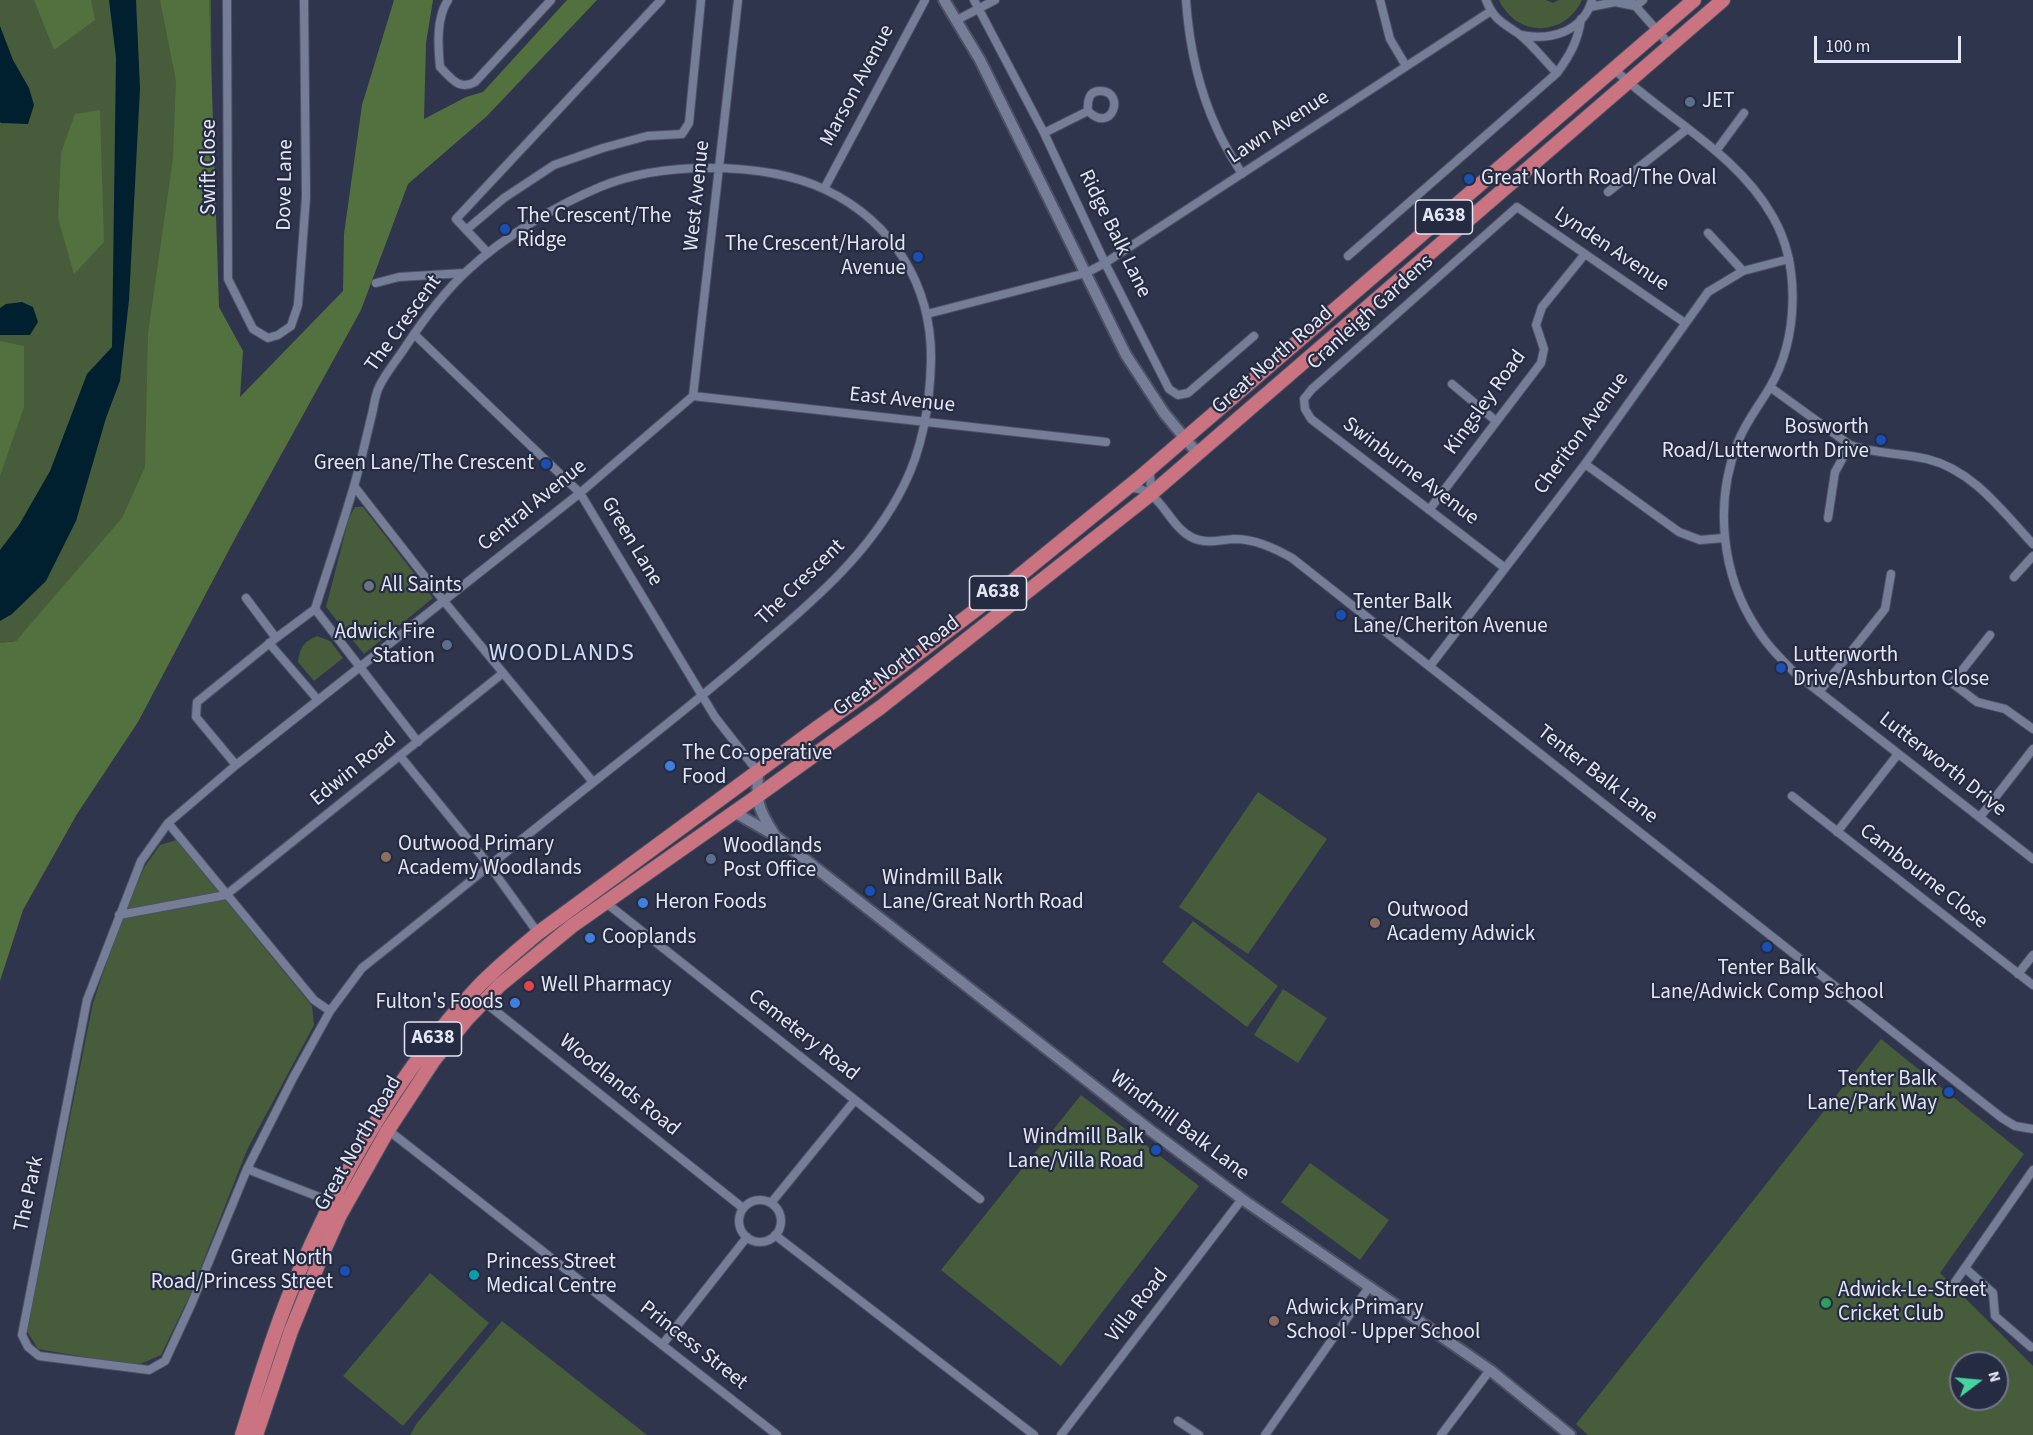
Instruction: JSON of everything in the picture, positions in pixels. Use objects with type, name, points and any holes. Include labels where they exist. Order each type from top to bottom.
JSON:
[{"type":"highway","name":"Great North Road","points":[[242,1435],[290,1294],[332,1202],[357,1156],[423,1052],[497,967],[538,933],[998,593],[1128,488],[1694,0]]},
{"type":"highway","name":"Great North Road","points":[[256,1435],[281,1358],[340,1215],[388,1130],[434,1060],[484,1001],[518,969],[605,902],[756,797],[881,706],[1152,494],[1723,0]]},
{"type":"street","name":"Swift Close","points":[[228,0],[228,279],[253,329]]},
{"type":"street","name":"Dove Lane","points":[[253,329],[267,338],[278,335],[291,326],[298,304],[306,197],[304,0]]},
{"type":"street","points":[[448,0],[442,15],[438,43],[440,67],[457,84],[468,86],[476,82],[552,0]]},
{"type":"street","points":[[488,253],[456,219],[661,0]]},
{"type":"street","points":[[466,230],[504,198],[554,165],[647,136],[682,134],[689,123],[701,0]]},
{"type":"street","name":"West Avenue","points":[[693,396],[738,0]]},
{"type":"street","name":"Marson Avenue","points":[[824,189],[925,0]]},
{"type":"street","name":"Ridge Balk Lane","points":[[944,0],[980,60],[1137,374],[1164,413],[1198,454]]},
{"type":"street","points":[[957,20],[977,4],[995,0]]},
{"type":"street","points":[[1186,0],[1188,32],[1199,82],[1217,129],[1242,174]]},
{"type":"street","points":[[1380,0],[1390,39],[1406,66]]},
{"type":"street","points":[[1486,0],[1491,11],[1503,25],[1520,35],[1557,73]]},
{"type":"street","points":[[1520,35],[1537,38],[1554,36],[1570,29],[1581,19],[1591,3],[1633,3],[1643,0]]},
{"type":"street","points":[[1633,3],[1671,46]]},
{"type":"street","name":"Ridge Balk Lane","points":[[977,4],[1044,133],[1105,263],[1169,389],[1178,395],[1188,393],[1254,336]]},
{"type":"street","name":"Lawn Avenue","points":[[927,314],[1086,273],[1105,263],[1491,11]]},
{"type":"street","points":[[1348,256],[1557,73],[1575,45],[1581,19]]},
{"type":"street","name":"Lutterworth Drive","points":[[1615,70],[1628,83],[1728,160],[1756,190],[1775,219],[1789,259],[1793,294],[1791,329],[1781,363],[1770,387],[1751,415],[1738,442],[1728,475],[1724,508],[1724,538],[1730,570],[1741,601],[1756,629],[1776,654],[1818,692],[2033,859]]},
{"type":"street","points":[[1044,133],[1088,111]]},
{"type":"street","points":[[1716,152],[1744,113]]},
{"type":"street","points":[[1608,192],[1687,129]]},
{"type":"street","name":"The Crescent","points":[[315,609],[354,486],[379,387],[414,334],[464,273],[488,253],[556,208],[603,185],[639,175],[682,168],[748,170],[791,178],[824,189],[857,209],[892,241],[906,263],[927,314],[931,346],[925,422],[916,457],[903,487],[883,521],[860,553],[824,591],[703,696],[362,968],[330,1011]]},
{"type":"street","name":"Lynden Avenue","points":[[1517,207],[1685,322]]},
{"type":"street","name":"Cranleigh Gardens","points":[[1304,399],[1312,389],[1517,207]]},
{"type":"street","points":[[1708,233],[1743,271]]},
{"type":"street","name":"Kingsley Road","points":[[1429,510],[1541,363],[1544,349],[1536,325],[1542,307],[1585,254]]},
{"type":"street","name":"Cheriton Avenue","points":[[1430,666],[1585,464],[1708,292],[1743,271],[1789,259]]},
{"type":"street","points":[[375,283],[399,278],[464,273]]},
{"type":"street","name":"Green Lane","points":[[414,334],[580,493],[715,717],[758,772]]},
{"type":"street","points":[[1452,384],[1496,421]]},
{"type":"street","points":[[1770,387],[1850,445],[1864,450],[1926,459],[1947,465],[1963,474],[1978,486],[2033,544]]},
{"type":"street","name":"East Avenue","points":[[693,396],[1106,441]]},
{"type":"street","name":"Central Avenue","points":[[168,823],[236,765],[580,493],[693,396]]},
{"type":"street","name":"Swinburne Avenue","points":[[1304,399],[1305,409],[1311,419],[1505,568]]},
{"type":"street","points":[[1828,518],[1835,472],[1850,445]]},
{"type":"street","points":[[1585,464],[1679,532],[1700,540],[1724,538]]},
{"type":"street","points":[[1150,469],[1152,494]]},
{"type":"street","points":[[354,486],[443,600],[593,782]]},
{"type":"street","points":[[1128,488],[1138,487],[1152,494]]},
{"type":"street","name":"Tenter Balk Lane","points":[[1152,494],[1182,531],[1193,538],[1209,542],[1236,539],[1252,541],[1273,547],[1292,558],[2002,1118],[2015,1126],[2033,1129]]},
{"type":"street","points":[[2014,577],[2033,556]]},
{"type":"street","points":[[1818,692],[1885,609],[1891,574]]},
{"type":"street","points":[[246,598],[272,640],[318,700]]},
{"type":"street","points":[[236,765],[196,717],[197,702],[272,640],[315,609],[418,742]]},
{"type":"street","points":[[1990,635],[1952,683],[1977,702],[2005,709],[2033,729]]},
{"type":"street","name":"Edwin Road","points":[[226,895],[503,673]]},
{"type":"street","points":[[1980,817],[2033,749]]},
{"type":"street","points":[[1837,832],[1899,754]]},
{"type":"street","points":[[400,756],[489,865],[538,933]]},
{"type":"street","points":[[756,797],[758,772]]},
{"type":"street","name":"Cambourne Close","points":[[1792,796],[2033,986]]},
{"type":"street","name":"Windmill Balk Lane","points":[[756,797],[761,814],[774,835]]},
{"type":"street","name":"Windmill Balk Lane","points":[[734,812],[774,835],[1150,1130],[1242,1199],[1490,1370],[1570,1435]]},
{"type":"street","points":[[168,823],[314,1000],[330,1011]]},
{"type":"street","name":"The Park","points":[[168,823],[141,861],[87,1000],[22,1335],[28,1347],[39,1356],[149,1370],[165,1361],[247,1170],[330,1011]]},
{"type":"street","points":[[119,915],[226,895]]},
{"type":"street","name":"Cemetery Road","points":[[605,902],[980,1199]]},
{"type":"street","points":[[2018,974],[2033,955]]},
{"type":"street","name":"Woodlands Road","points":[[474,991],[743,1208]]},
{"type":"street","points":[[771,1203],[855,1100]]},
{"type":"street","name":"Princess Street","points":[[388,1130],[777,1435]]},
{"type":"street","points":[[247,1170],[332,1202]]},
{"type":"street","points":[[1954,1282],[2033,1170]]},
{"type":"street","name":"Villa Road","points":[[1061,1435],[1242,1199]]},
{"type":"street","points":[[754,1200],[771,1203],[781,1218],[775,1235],[764,1241],[747,1237],[739,1222],[743,1208],[754,1200]]},
{"type":"street","points":[[775,1235],[1034,1435]]},
{"type":"street","points":[[662,1345],[747,1237]]},
{"type":"street","points":[[1965,1268],[1993,1293],[1995,1316],[2031,1347]]},
{"type":"street","points":[[1265,1435],[1369,1287]]},
{"type":"street","points":[[1441,1435],[1490,1370]]},
{"type":"street","points":[[1178,1421],[1199,1435]]},
{"type":"green space","points":[[0,0],[211,0],[214,446],[16,641],[0,643]]},
{"type":"green space","points":[[34,0],[91,0],[95,20],[54,50]]},
{"type":"green space","points":[[160,0],[209,0],[219,307],[243,351],[240,397],[343,291],[344,234],[362,105],[394,0],[433,0],[426,43],[424,119],[466,97],[483,92],[567,0],[597,0],[487,116],[408,184],[361,310],[239,531],[138,722],[77,814],[23,910],[0,981],[0,643],[16,641],[122,518],[145,467],[148,333],[173,158],[176,81]]},
{"type":"green space","points":[[1499,0],[1546,0],[1553,3],[1559,0],[1582,0],[1564,21],[1541,28],[1517,21]]},
{"type":"green space","points":[[100,110],[104,242],[74,274],[58,218],[61,153],[75,114]]},
{"type":"green space","points":[[0,341],[24,346],[24,407],[0,476]]},
{"type":"green space","points":[[355,507],[363,507],[433,598],[364,654],[326,607],[349,518]]},
{"type":"green space","points":[[317,636],[330,641],[343,658],[314,681],[298,662],[303,646]]},
{"type":"green space","points":[[1258,792],[1327,839],[1248,954],[1179,907]]},
{"type":"green space","points":[[176,840],[312,1006],[314,1025],[247,1150],[190,1295],[161,1355],[136,1366],[38,1349],[27,1331],[93,1003],[119,925],[145,866],[160,845]]},
{"type":"green space","points":[[1193,921],[1278,986],[1247,1027],[1162,962]]},
{"type":"green space","points":[[1283,989],[1327,1018],[1298,1063],[1254,1035]]},
{"type":"green space","points":[[1881,1039],[2024,1154],[1940,1273],[2033,1366],[2033,1435],[1588,1435],[1576,1424]]},
{"type":"green space","points":[[1081,1095],[1199,1186],[1061,1366],[941,1270]]},
{"type":"green space","points":[[1310,1163],[1389,1220],[1360,1260],[1281,1202]]},
{"type":"green space","points":[[430,1273],[489,1323],[403,1426],[343,1376]]},
{"type":"green space","points":[[502,1321],[647,1435],[410,1435],[417,1423]]},
{"type":"water","points":[[109,0],[136,0],[140,88],[129,300],[120,381],[106,418],[76,521],[46,581],[12,614],[0,621],[0,550],[19,525],[50,471],[87,374],[112,347],[116,58]]},
{"type":"water","points":[[0,26],[13,60],[29,88],[34,105],[28,124],[0,122]]},
{"type":"water","points":[[22,302],[33,307],[38,322],[30,335],[0,335],[0,308],[6,304]]},
{"type":"place","name":"JET","points":[[1690,102]]},
{"type":"place","name":"Great North Road/The Oval","points":[[1469,179]]},
{"type":"place","name":"The Crescent/The Ridge","points":[[505,229]]},
{"type":"place","name":"The Crescent/Harold Avenue","points":[[918,257]]},
{"type":"place","name":"Bosworth Road/Lutterworth Drive","points":[[1881,440]]},
{"type":"place","name":"Green Lane/The Crescent","points":[[546,464]]},
{"type":"place","name":"All Saints","points":[[369,586]]},
{"type":"place","name":"Tenter Balk Lane/Cheriton Avenue","points":[[1341,615]]},
{"type":"place","name":"Adwick Fire Station","points":[[447,645]]},
{"type":"place","name":"Lutterworth Drive/Ashburton Close","points":[[1781,668]]},
{"type":"place","name":"The Co-operative Food","points":[[670,766]]},
{"type":"place","name":"Outwood Primary Academy Woodlands","points":[[386,857]]},
{"type":"place","name":"Woodlands Post Office","points":[[711,859]]},
{"type":"place","name":"Windmill Balk Lane/Great North Road","points":[[870,891]]},
{"type":"place","name":"Heron Foods","points":[[643,903]]},
{"type":"place","name":"Outwood Academy Adwick","points":[[1375,923]]},
{"type":"place","name":"Cooplands","points":[[590,938]]},
{"type":"place","name":"Tenter Balk Lane/Adwick Comp School","points":[[1767,947]]},
{"type":"place","name":"Well Pharmacy","points":[[529,986]]},
{"type":"place","name":"Fulton's Foods","points":[[515,1003]]},
{"type":"place","name":"Tenter Balk Lane/Park Way","points":[[1949,1092]]},
{"type":"place","name":"Windmill Balk Lane/Villa Road","points":[[1156,1150]]},
{"type":"place","name":"Great North Road/Princess Street","points":[[345,1271]]},
{"type":"place","name":"Princess Street Medical Centre","points":[[474,1275]]},
{"type":"place","name":"Adwick-Le-Street Cricket Club","points":[[1826,1303]]},
{"type":"place","name":"Adwick Primary School - Upper School","points":[[1274,1321]]},
{"type":"district","name":"WOODLANDS","points":[[562,655]]}]
